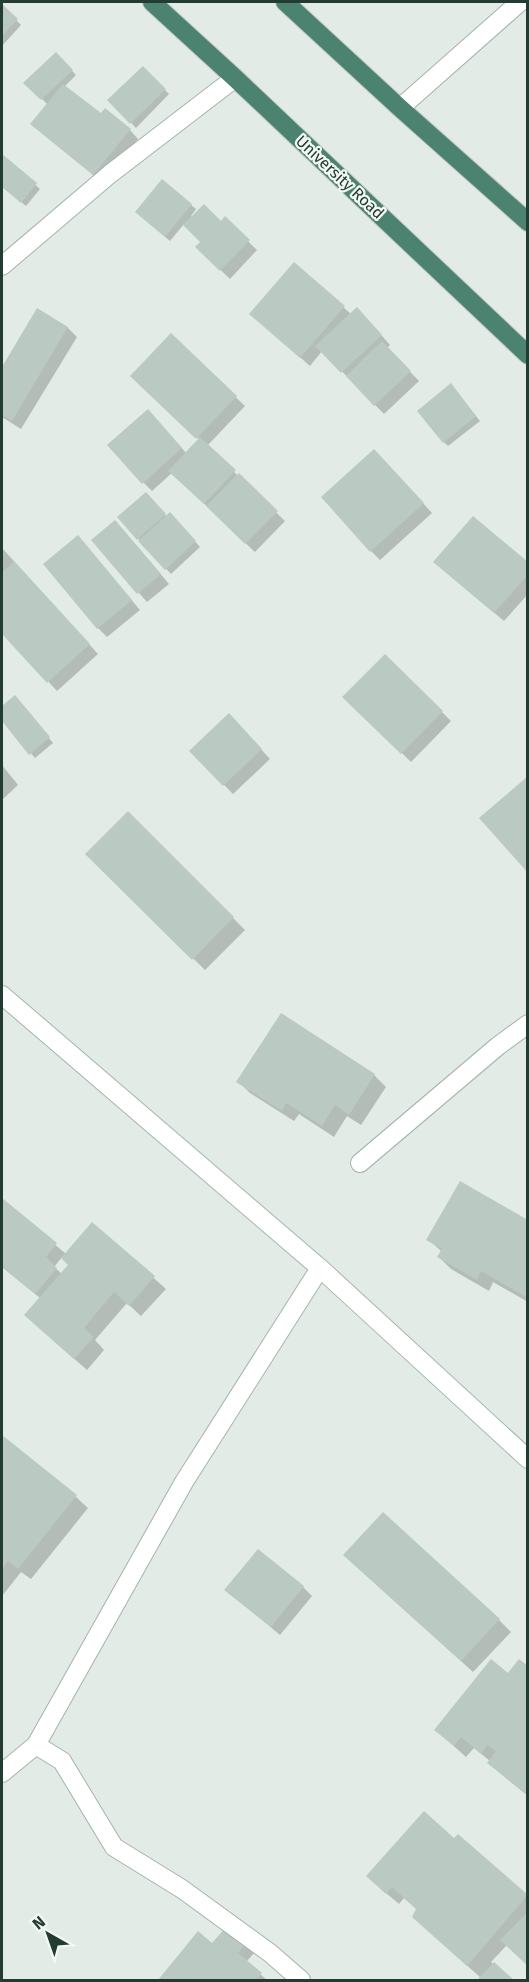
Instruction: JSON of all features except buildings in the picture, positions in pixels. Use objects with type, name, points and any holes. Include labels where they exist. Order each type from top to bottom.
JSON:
[{"type":"highway","name":"University Road","points":[[152,2],[528,355]]},
{"type":"highway","points":[[285,2],[528,222]]},
{"type":"street","points":[[400,108],[520,2]]},
{"type":"street","points":[[2,266],[110,174],[235,78]]},
{"type":"street","points":[[2,995],[320,1268],[528,1459]]},
{"type":"street","points":[[360,1163],[498,1046],[528,1024]]},
{"type":"street","points":[[2,1773],[36,1745],[184,1482],[320,1268]]},
{"type":"street","points":[[36,1745],[62,1761],[114,1846],[182,1888],[270,1953],[301,1980]]}]
